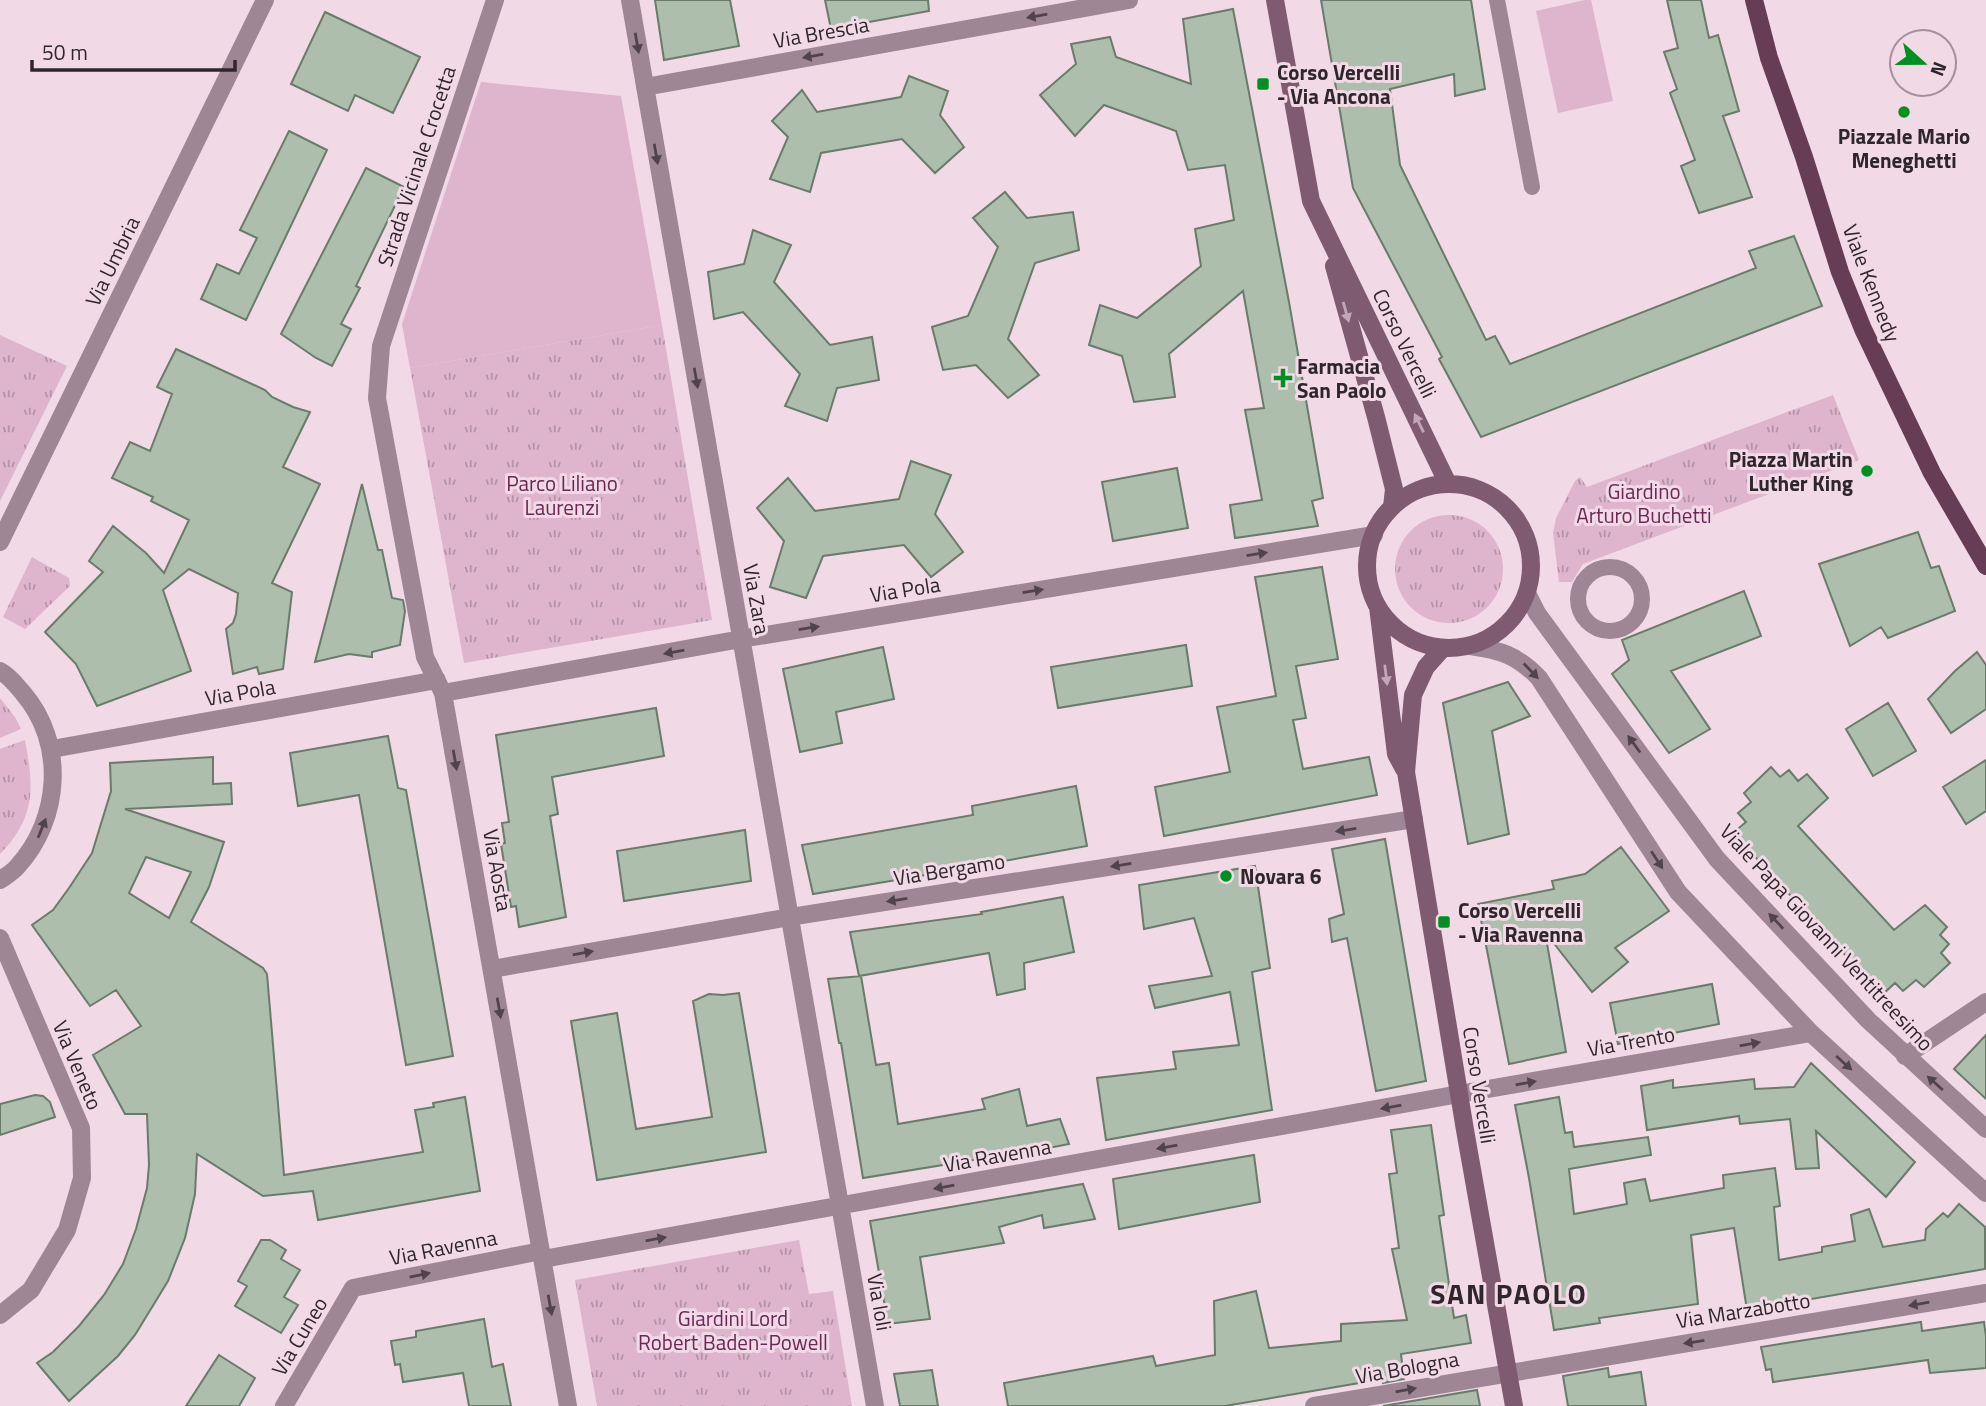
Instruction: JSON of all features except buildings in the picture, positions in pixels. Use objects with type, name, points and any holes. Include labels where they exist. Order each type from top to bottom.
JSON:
[{"type":"main road","name":"Corso Vercelli","points":[[1275,0],[1311,201],[1448,484]]},
{"type":"main road","name":"Viale Kennedy","points":[[1754,0],[1769,58],[1840,272],[1863,329],[1932,473],[1986,566]]},
{"type":"main road","name":"Corso Vercelli","points":[[1321,222],[1394,489],[1392,507]]},
{"type":"main road","points":[[1448,484],[1468,486],[1493,496],[1514,515],[1527,539],[1531,566],[1527,593],[1514,616],[1495,634],[1470,646],[1443,648],[1417,642],[1395,628],[1378,607],[1368,582],[1367,555],[1376,529],[1392,507],[1414,491],[1448,484]]},
{"type":"main road","name":"Corso Vercelli","points":[[1378,607],[1396,754],[1406,772]]},
{"type":"main road","name":"Corso Vercelli","points":[[1443,648],[1426,667],[1413,695],[1406,772],[1458,1094],[1514,1406]]},
{"type":"street","name":"Via Umbria","points":[[0,542],[265,0]]},
{"type":"street","name":"Strada Vicinale Crocetta","points":[[381,346],[495,0]]},
{"type":"street","name":"Via Zara","points":[[630,0],[840,1206]]},
{"type":"street","name":"Via Brescia","points":[[645,87],[1129,0]]},
{"type":"street","name":"Via Aosta","points":[[381,346],[377,398],[425,657],[440,686],[568,1406]]},
{"type":"street","name":"Via Pola","points":[[52,749],[1374,535]]},
{"type":"street","name":"Viale Papa Giovanni Ventitreesimo","points":[[1527,593],[1537,613],[1717,859],[1868,1020],[1986,1129]]},
{"type":"street","points":[[1470,646],[1495,649],[1525,663],[1539,678],[1678,892],[1811,1033],[1986,1193]]},
{"type":"street","points":[[0,671],[8,676],[36,708],[52,749],[53,792],[41,833],[17,868],[0,880]]},
{"type":"street","name":"Via Bergamo","points":[[492,969],[790,917],[1413,819]]},
{"type":"street","name":"Via Veneto","points":[[0,938],[81,1128],[82,1178],[67,1230],[60,1242],[31,1290],[0,1315]]},
{"type":"street","points":[[1905,1056],[1986,1002]]},
{"type":"street","name":"Via Trento","points":[[1458,1094],[1811,1033]]},
{"type":"street","name":"Via Ravenna","points":[[353,1289],[840,1206],[1458,1094]]},
{"type":"street","name":"Via Ioli","points":[[840,1206],[875,1406]]},
{"type":"street","name":"Via Cuneo","points":[[284,1406],[353,1289]]},
{"type":"street","name":"Via Marzabotto","points":[[1508,1373],[1986,1293]]},
{"type":"street","name":"Via Bologna","points":[[1314,1406],[1508,1373]]},
{"type":"lane","points":[[1497,0],[1532,187]]},
{"type":"lane","points":[[1605,567],[1626,571],[1635,578],[1640,588],[1641,608],[1637,617],[1621,629],[1611,631],[1592,625],[1580,610],[1578,599],[1586,578],[1605,567]]},
{"type":"green space","points":[[1591,0],[1613,101],[1558,113],[1536,11]]},
{"type":"green space","points":[[481,82],[621,96],[662,325],[410,368],[402,324]]},
{"type":"green space","name":"Parco Liliano Laurenzi","points":[[662,325],[712,620],[464,663],[410,368]]},
{"type":"green space","points":[[0,335],[67,366],[0,501]]},
{"type":"green space","name":"Giardino Arturo Buchetti","points":[[1833,395],[1859,460],[1583,564],[1572,582],[1559,582],[1553,533],[1556,518],[1575,481],[1580,477],[1587,487]]},
{"type":"green space","points":[[1449,515],[1470,519],[1487,531],[1499,548],[1503,569],[1499,590],[1487,607],[1470,619],[1449,623],[1428,619],[1411,607],[1399,590],[1395,569],[1399,548],[1411,531],[1428,519]]},
{"type":"green space","points":[[32,557],[69,578],[70,586],[25,629],[3,617]]},
{"type":"green space","points":[[0,698],[21,729],[0,738]]},
{"type":"green space","points":[[25,740],[31,787],[29,801],[20,827],[0,854],[0,749]]},
{"type":"green space","name":"Giardini Lord Robert Baden-Powell","points":[[799,1240],[809,1294],[833,1291],[852,1406],[597,1406],[575,1280]]},
{"type":"place","name":"Corso Vercelli - Via Ancona","points":[[1263,84]]},
{"type":"place","name":"Piazzale Mario Meneghetti","points":[[1904,112]]},
{"type":"place","name":"Farmacia San Paolo","points":[[1283,378]]},
{"type":"place","name":"Piazza Martin Luther King","points":[[1867,471]]},
{"type":"place","name":"Novara 6","points":[[1226,876]]},
{"type":"place","name":"Corso Vercelli - Via Ravenna","points":[[1444,922]]},
{"type":"district","name":"SAN PAOLO","points":[[1509,1293]]}]
